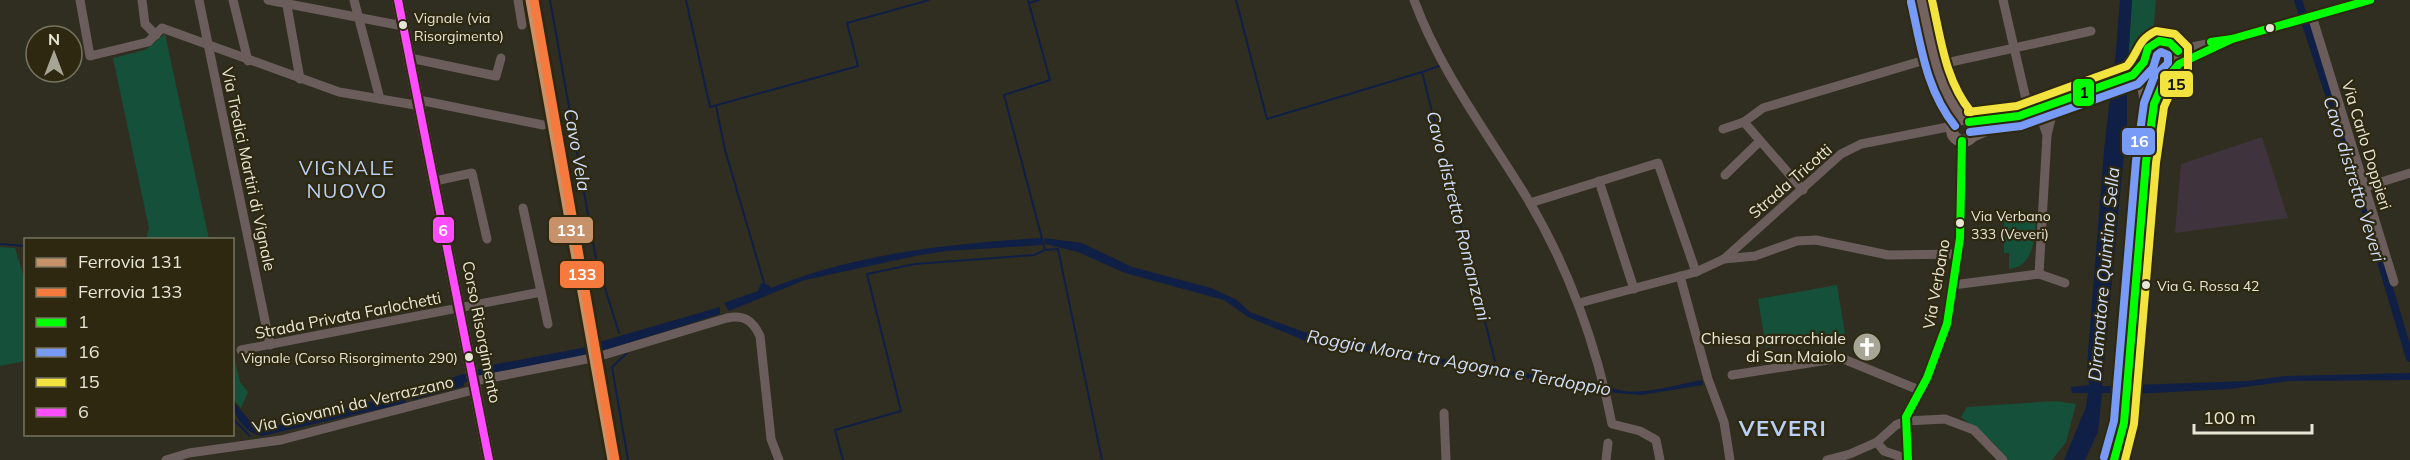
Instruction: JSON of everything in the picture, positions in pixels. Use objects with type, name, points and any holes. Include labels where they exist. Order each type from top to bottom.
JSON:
[{"type":"main road","name":"Corso Risorgimento","points":[[398,0],[475,379],[489,460]]},
{"type":"main road","points":[[1921,0],[1941,79],[1945,105],[1962,122],[1973,129],[1966,139]]},
{"type":"main road","points":[[1962,122],[1954,136],[1966,139],[2028,112],[2133,75],[2153,72],[2175,72],[2179,64],[2179,54],[2175,46],[2165,41],[2153,43],[2145,51],[2153,72],[2154,104],[2146,162],[2124,423],[2114,460]]},
{"type":"main road","points":[[2133,75],[2143,83],[2145,89],[2142,135],[2146,162]]},
{"type":"main road","points":[[1962,122],[2028,112]]},
{"type":"street","points":[[80,0],[90,56],[148,42],[162,28],[339,92],[420,103],[543,125]]},
{"type":"street","points":[[142,0],[145,24],[156,34]]},
{"type":"street","name":"Via Tredici Martiri di Vignale","points":[[199,0],[270,345]]},
{"type":"street","points":[[233,0],[248,61]]},
{"type":"street","points":[[268,0],[403,26]]},
{"type":"street","points":[[354,0],[380,99]]},
{"type":"street","points":[[518,0],[522,25]]},
{"type":"street","points":[[1414,0],[1442,64],[1530,204],[1579,303],[1612,424],[1640,431],[1656,440],[1660,460]]},
{"type":"street","points":[[2003,0],[2028,112],[2047,135]]},
{"type":"street","points":[[2175,46],[2192,46],[2232,39],[2370,0]]},
{"type":"street","points":[[286,2],[300,79]]},
{"type":"street","name":"Via Carlo Doppieri","points":[[2310,16],[2394,282]]},
{"type":"street","points":[[1723,129],[1744,122],[1763,108],[1936,61],[2091,31]]},
{"type":"street","points":[[2179,64],[2232,39]]},
{"type":"street","points":[[410,58],[496,76],[501,58]]},
{"type":"street","points":[[2039,274],[2047,135],[2055,103]]},
{"type":"street","points":[[1744,122],[1803,190]]},
{"type":"street","name":"Strada Tricotti","points":[[1724,258],[1841,154],[1862,144],[1962,122]]},
{"type":"street","name":"Via Verbano","points":[[1908,459],[1906,421],[1919,390],[1927,378],[1947,324],[1958,254],[1966,139]]},
{"type":"street","points":[[1725,175],[1760,141]]},
{"type":"street","points":[[1530,204],[1658,163],[1696,272]]},
{"type":"street","points":[[435,180],[472,173],[487,239]]},
{"type":"street","points":[[2365,187],[2410,173]]},
{"type":"street","points":[[1599,181],[1634,289]]},
{"type":"street","points":[[523,208],[548,324]]},
{"type":"street","points":[[1579,303],[1696,272],[1724,258],[1755,256],[1797,241],[1816,240],[1888,255],[1958,254]]},
{"type":"street","points":[[1953,285],[2039,274],[2065,283]]},
{"type":"street","points":[[1680,276],[1708,379],[1724,422],[1731,460]]},
{"type":"street","name":"Strada Privata Farlochetti","points":[[241,350],[541,292]]},
{"type":"street","name":"Via Giovanni da Verrazzano","points":[[166,460],[189,453],[281,440],[475,379],[594,358],[737,316],[746,318],[754,324],[760,336],[771,439],[779,460]]},
{"type":"street","points":[[1732,375],[1841,358],[1919,390]]},
{"type":"street","points":[[1444,413],[1446,460]]},
{"type":"street","points":[[1827,460],[1850,454],[1877,442],[1896,424],[1906,421],[1945,419],[1964,424],[1980,435],[2003,460]]},
{"type":"street","points":[[1877,442],[1884,451],[1908,459]]},
{"type":"street","points":[[1606,460],[1608,443]]},
{"type":"shaded area","points":[[2262,137],[2288,218],[2175,233],[2181,164]]},
{"type":"green space","points":[[2132,0],[2156,0],[2153,34],[2144,38],[2132,60],[2128,61]]},
{"type":"green space","points":[[165,34],[209,238],[146,238],[149,228],[113,58],[145,50]]},
{"type":"green space","points":[[2004,220],[2036,220],[2033,244],[2028,257],[2017,267],[2009,269],[2009,253],[2004,253]]},
{"type":"green space","points":[[0,247],[15,248],[24,278],[24,361],[0,366]]},
{"type":"green space","points":[[1837,285],[1845,334],[1766,347],[1758,299]]},
{"type":"green space","points":[[234,356],[240,382],[248,392],[241,408],[234,400]]},
{"type":"green space","points":[[2054,401],[2076,404],[2066,442],[2052,460],[2009,460],[1990,439],[1961,417],[1967,407]]},
{"type":"water","points":[[2120,0],[2132,0],[2128,63],[2111,70],[2115,62]]},
{"type":"water","name":"Diramatore Quintino Sella","points":[[2127,82],[2127,122],[2102,386],[2121,386],[2120,393],[2102,393],[2098,432],[2085,460],[2064,460],[2086,407],[2088,393],[2072,393],[2071,387],[2089,385],[2087,366],[2111,88]]},
{"type":"water","points":[[1041,238],[1042,245],[946,251],[805,280],[729,311],[724,303],[758,291],[761,283],[771,288],[837,266],[870,258],[972,243]]},
{"type":"water","points":[[1044,238],[1082,243],[1132,267],[1211,288],[1237,300],[1250,312],[1304,332],[1487,367],[1599,385],[1601,390],[1308,342],[1248,317],[1224,300],[1125,273],[1078,252],[1045,244]]},
{"type":"water","points":[[720,307],[720,314],[600,352],[599,342]]},
{"type":"water","points":[[587,347],[588,355],[483,375],[481,367]]},
{"type":"water","points":[[2410,373],[2410,380],[2289,381],[2230,389],[2133,394],[2134,385],[2248,381],[2284,376]]},
{"type":"water","points":[[463,374],[464,386],[413,400],[411,392]]},
{"type":"water","points":[[1702,380],[1703,385],[1641,395],[1605,392],[1605,385],[1616,389],[1640,391]]},
{"type":"water","points":[[405,393],[406,403],[262,436],[251,432],[241,423],[235,413],[234,402],[255,427],[264,429]]},
{"type":"waterway","name":"Cavo Vela","points":[[550,0],[596,259],[619,333]]},
{"type":"waterway","name":"Cavo distretto Romanzani","points":[[686,0],[710,107],[858,66],[847,23],[929,0]]},
{"type":"waterway","name":"Cavo distretto Romanzani","points":[[843,460],[835,430],[901,411],[867,274],[915,264],[1034,255],[1045,250],[1004,95],[1050,80],[1028,0]]},
{"type":"waterway","name":"Cavo distretto Romanzani","points":[[1029,3],[1039,0]]},
{"type":"waterway","name":"Cavo distretto Romanzani","points":[[1236,0],[1267,119],[1422,72],[1495,361]]},
{"type":"waterway","name":"Cavo distretto Veveri","points":[[2298,0],[2350,158],[2410,358]]},
{"type":"waterway","name":"Cavo distretto Romanzani","points":[[1422,72],[1442,65]]},
{"type":"waterway","name":"Cavo distretto Romanzani","points":[[716,106],[725,150],[765,286]]},
{"type":"waterway","points":[[0,244],[24,246]]},
{"type":"waterway","name":"Cavo distretto Romanzani","points":[[1045,250],[1058,249],[1102,460]]},
{"type":"waterway","name":"Cavo Vela","points":[[627,353],[612,367],[628,460]]},
{"type":"waterway","name":"Roggia Mora tra Agogna e Terdoppio","points":[[454,382],[493,369]]},
{"type":"waterway","points":[[234,420],[250,436]]},
{"type":"rail line","name":"131","points":[[530,0],[612,460]]},
{"type":"rail line","name":"133","points":[[534,0],[615,460]]},
{"type":"transit line","name":"6","points":[[398,0],[489,460]]},
{"type":"transit line","name":"15","points":[[1932,0],[1950,73],[1962,100],[1971,112]]},
{"type":"transit line","name":"1","points":[[2211,42],[2232,39],[2370,0]]},
{"type":"transit line","name":"16","points":[[1911,2],[1931,83],[1937,98],[1955,126]]},
{"type":"transit line","name":"15","points":[[1968,112],[2017,106],[2127,66],[2141,43],[2156,31],[2175,34],[2188,47],[2188,71],[2172,89],[2164,107],[2156,163],[2134,424],[2125,460]]},
{"type":"transit line","name":"1","points":[[2114,460],[2124,423],[2146,162],[2154,104],[2163,83],[2179,64],[2232,39]]},
{"type":"transit line","name":"1","points":[[1969,122],[2019,116],[2133,75],[2144,62],[2148,48],[2159,41],[2170,43],[2178,51]]},
{"type":"transit line","name":"16","points":[[1970,132],[2021,126],[2138,84],[2153,68],[2157,55],[2161,52],[2168,55],[2168,63],[2154,77],[2144,103],[2136,161],[2114,421],[2104,457]]},
{"type":"transit line","name":"1","points":[[1908,460],[1906,417],[1927,378],[1947,324],[1960,238],[1962,141]]},
{"type":"place","name":"Vignale (via Risorgimento)","points":[[403,25]]},
{"type":"place","name":"Via Verbano 333 (Veveri)","points":[[1960,223]]},
{"type":"place","name":"Via G. Rossa 42","points":[[2146,285]]},
{"type":"place","name":"Chiesa parrocchiale di San Maiolo","points":[[1867,347]]},
{"type":"place","name":"Vignale (Corso Risorgimento 290)","points":[[469,357]]},
{"type":"district","name":"VIGNALE NUOVO","points":[[347,180]]},
{"type":"district","name":"VEVERI","points":[[1783,428]]}]
